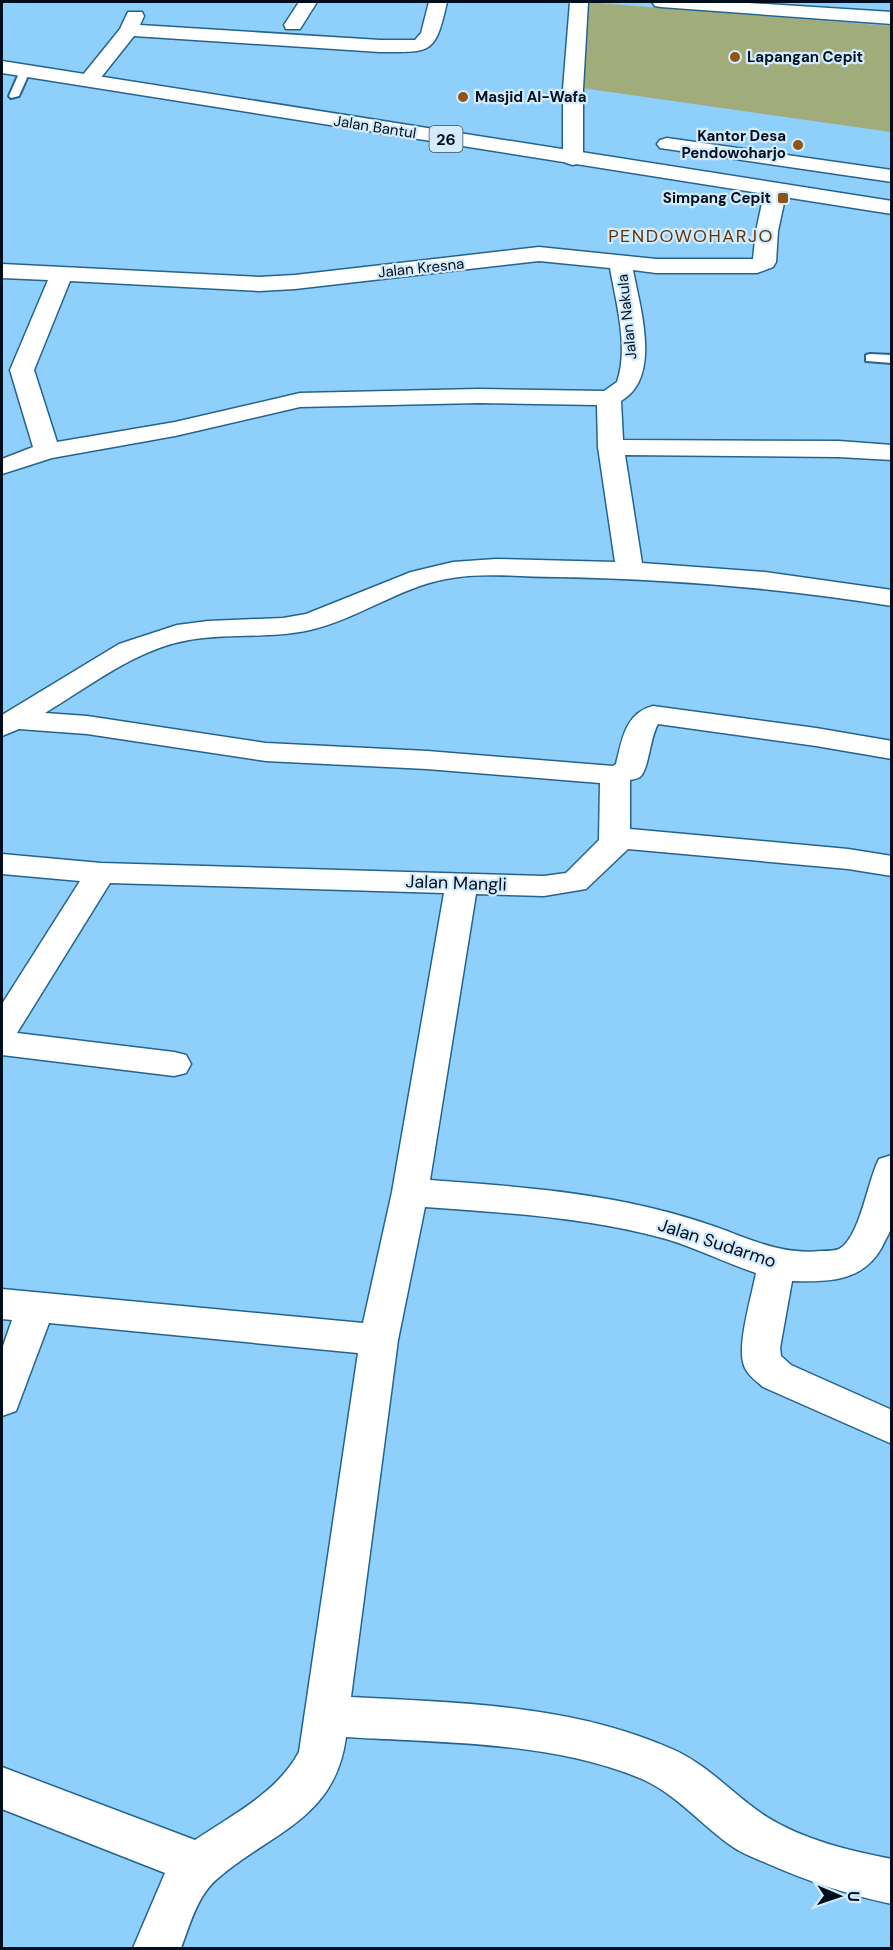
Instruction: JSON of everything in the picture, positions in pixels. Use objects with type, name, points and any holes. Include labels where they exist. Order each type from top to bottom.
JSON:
[{"type":"street","points":[[293,26],[308,2]]},
{"type":"street","points":[[88,81],[132,23],[380,46],[419,46],[424,44],[430,34],[438,2]]},
{"type":"street","points":[[573,159],[573,89],[579,2]]},
{"type":"street","points":[[661,2],[826,7],[891,18]]},
{"type":"street","name":"Jalan Bantul","points":[[2,67],[891,208]]},
{"type":"street","points":[[667,144],[891,176]]},
{"type":"street","name":"Jalan Kresna","points":[[2,271],[259,284],[295,282],[539,254],[692,267],[762,266],[765,262],[766,231],[776,189]]},
{"type":"street","name":"Jalan Nakula","points":[[609,398],[628,383],[632,374],[633,346],[620,261]]},
{"type":"street","points":[[47,451],[12,370],[62,273]]},
{"type":"street","points":[[2,467],[47,451],[175,429],[300,400],[478,396],[609,398],[611,447],[630,570]]},
{"type":"street","points":[[611,447],[839,449],[891,453]]},
{"type":"street","points":[[7,724],[129,650],[168,636],[206,629],[293,625],[440,572],[477,568],[630,570],[753,580],[891,598]]},
{"type":"street","points":[[7,724],[87,725],[266,752],[427,760],[615,775],[629,770],[641,724],[645,717],[653,715],[891,750]]},
{"type":"street","points":[[615,775],[614,843],[627,839],[656,840],[891,866]]},
{"type":"street","name":"Jalan Mangli","points":[[2,864],[101,873],[564,885],[576,882],[614,843]]},
{"type":"street","points":[[2,1030],[101,873]]},
{"type":"street","points":[[157,1948],[186,1880],[199,1864],[286,1804],[305,1786],[321,1756],[379,1340],[410,1192],[462,883]]},
{"type":"street","points":[[2,1043],[174,1064]]},
{"type":"street","name":"Jalan Sudarmo","points":[[410,1192],[535,1202],[600,1211],[681,1229],[746,1256],[776,1265],[812,1268],[849,1261],[863,1249],[879,1242],[891,1168]]},
{"type":"street","points":[[776,1265],[761,1348],[762,1364],[777,1376],[891,1428]]},
{"type":"street","points":[[2,1400],[19,1306],[379,1340]]},
{"type":"street","points":[[328,1716],[545,1733],[602,1744],[657,1764],[700,1789],[751,1833],[801,1856],[867,1877],[891,1882]]},
{"type":"street","points":[[2,1788],[199,1864]]},
{"type":"lane","points":[[14,96],[26,71]]},
{"type":"lane","points":[[870,358],[891,359]]},
{"type":"green space","name":"Lapangan Cepit","points":[[585,2],[891,26],[891,132],[575,87]]},
{"type":"place","name":"Lapangan Cepit","points":[[735,57]]},
{"type":"place","name":"Masjid Al-Wafa","points":[[463,97]]},
{"type":"place","name":"Kantor Desa Pendowoharjo","points":[[798,145]]},
{"type":"place","name":"Simpang Cepit","points":[[783,198]]},
{"type":"district","name":"PENDOWOHARJO","points":[[691,236]]}]
